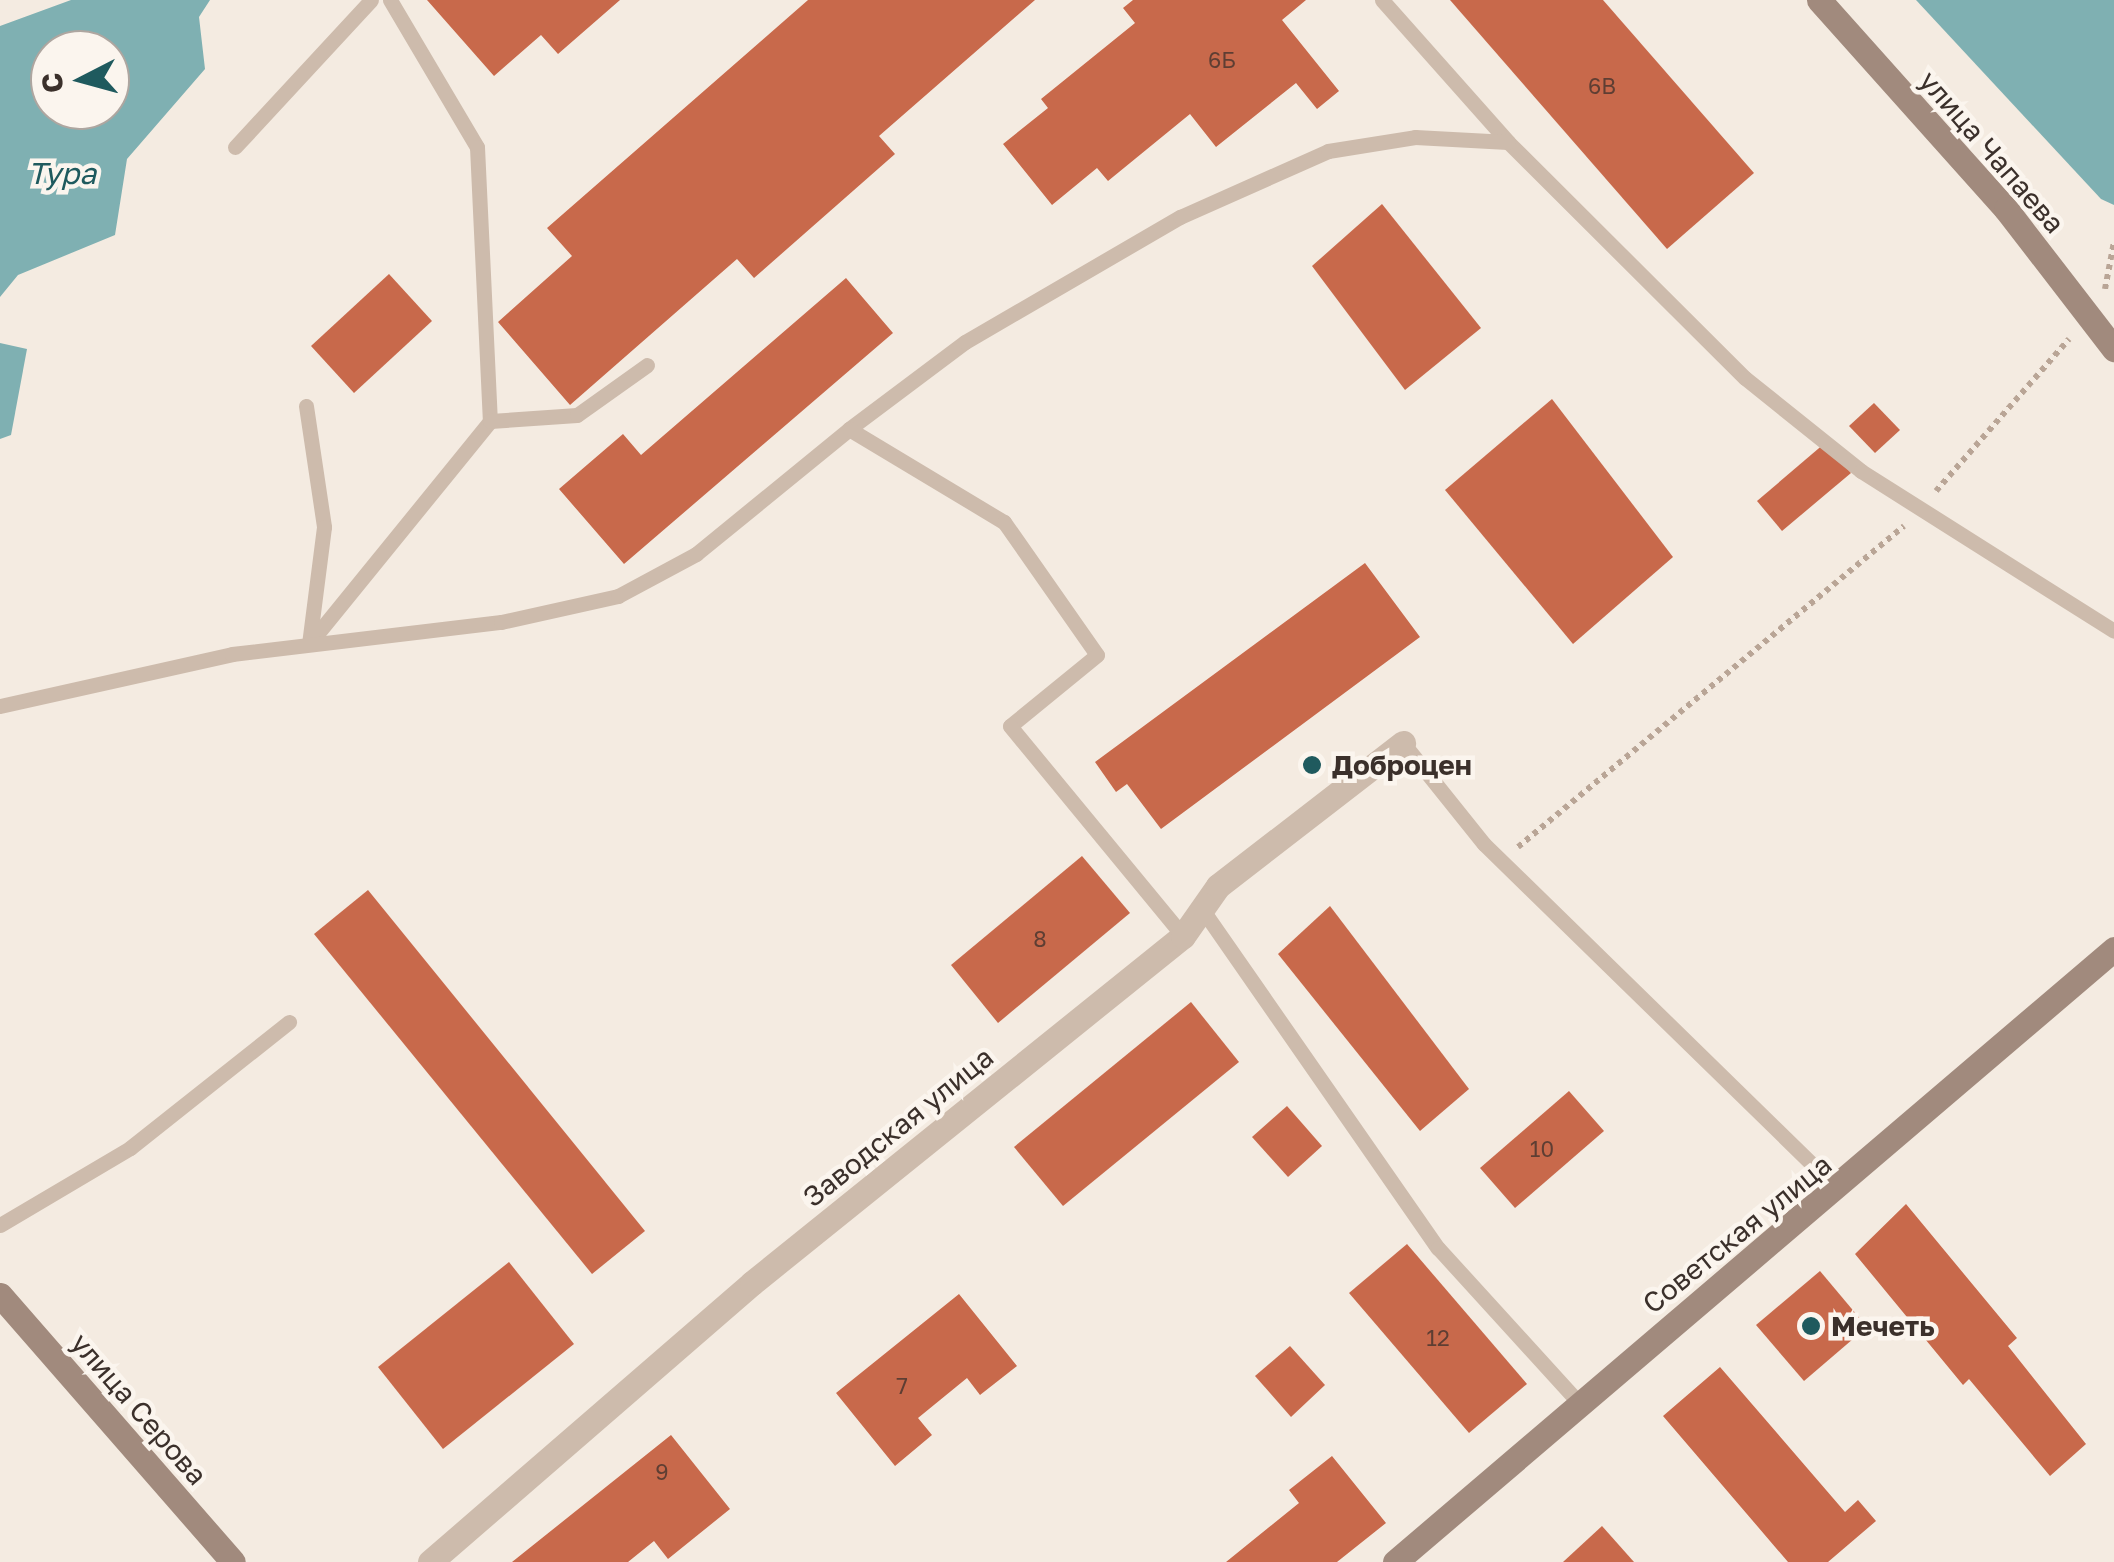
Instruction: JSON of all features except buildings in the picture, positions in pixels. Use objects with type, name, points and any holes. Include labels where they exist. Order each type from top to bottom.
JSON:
[{"type":"main road","name":"улица Чапаева","points":[[1819,0],[2006,209],[2114,349]]},
{"type":"main road","name":"Советская улица","points":[[1395,1562],[1579,1402],[1838,1189],[2114,949]]},
{"type":"main road","name":"улица Серова","points":[[0,1295],[233,1562]]},
{"type":"street","name":"Заводская улица","points":[[430,1562],[752,1283],[1183,936],[1218,886],[1403,742]]},
{"type":"lane","points":[[235,146],[372,0]]},
{"type":"lane","points":[[309,644],[490,420],[477,146],[390,0]]},
{"type":"lane","points":[[1382,0],[1508,142],[1745,378],[1861,471],[2114,631]]},
{"type":"lane","points":[[0,706],[309,644],[501,622],[618,596],[696,554],[849,428],[965,342],[1180,217],[1328,151],[1415,137],[1508,142]]},
{"type":"lane","points":[[490,420],[577,415],[648,366]]},
{"type":"lane","points":[[306,406],[324,527],[309,644]]},
{"type":"lane","points":[[849,428],[1004,522],[1097,655],[1010,726],[1183,936]]},
{"type":"lane","points":[[1403,742],[1502,861],[1838,1189]]},
{"type":"lane","points":[[1202,909],[1438,1248],[1579,1402]]},
{"type":"lane","points":[[0,1224],[130,1148],[289,1022]]},
{"type":"path","points":[[1502,861],[1920,508],[2103,301],[2114,242]]},
{"type":"water","name":"Тура","points":[[71,0],[210,0],[199,17],[205,69],[127,159],[115,235],[18,275],[0,297],[0,26]]},
{"type":"water","points":[[1916,0],[2114,0],[2114,205],[2101,199]]},
{"type":"water","points":[[0,343],[27,349],[11,435],[0,439]]},
{"type":"place","name":"Доброцен","points":[[1312,765]]},
{"type":"place","name":"Мечеть","points":[[1811,1326]]}]
